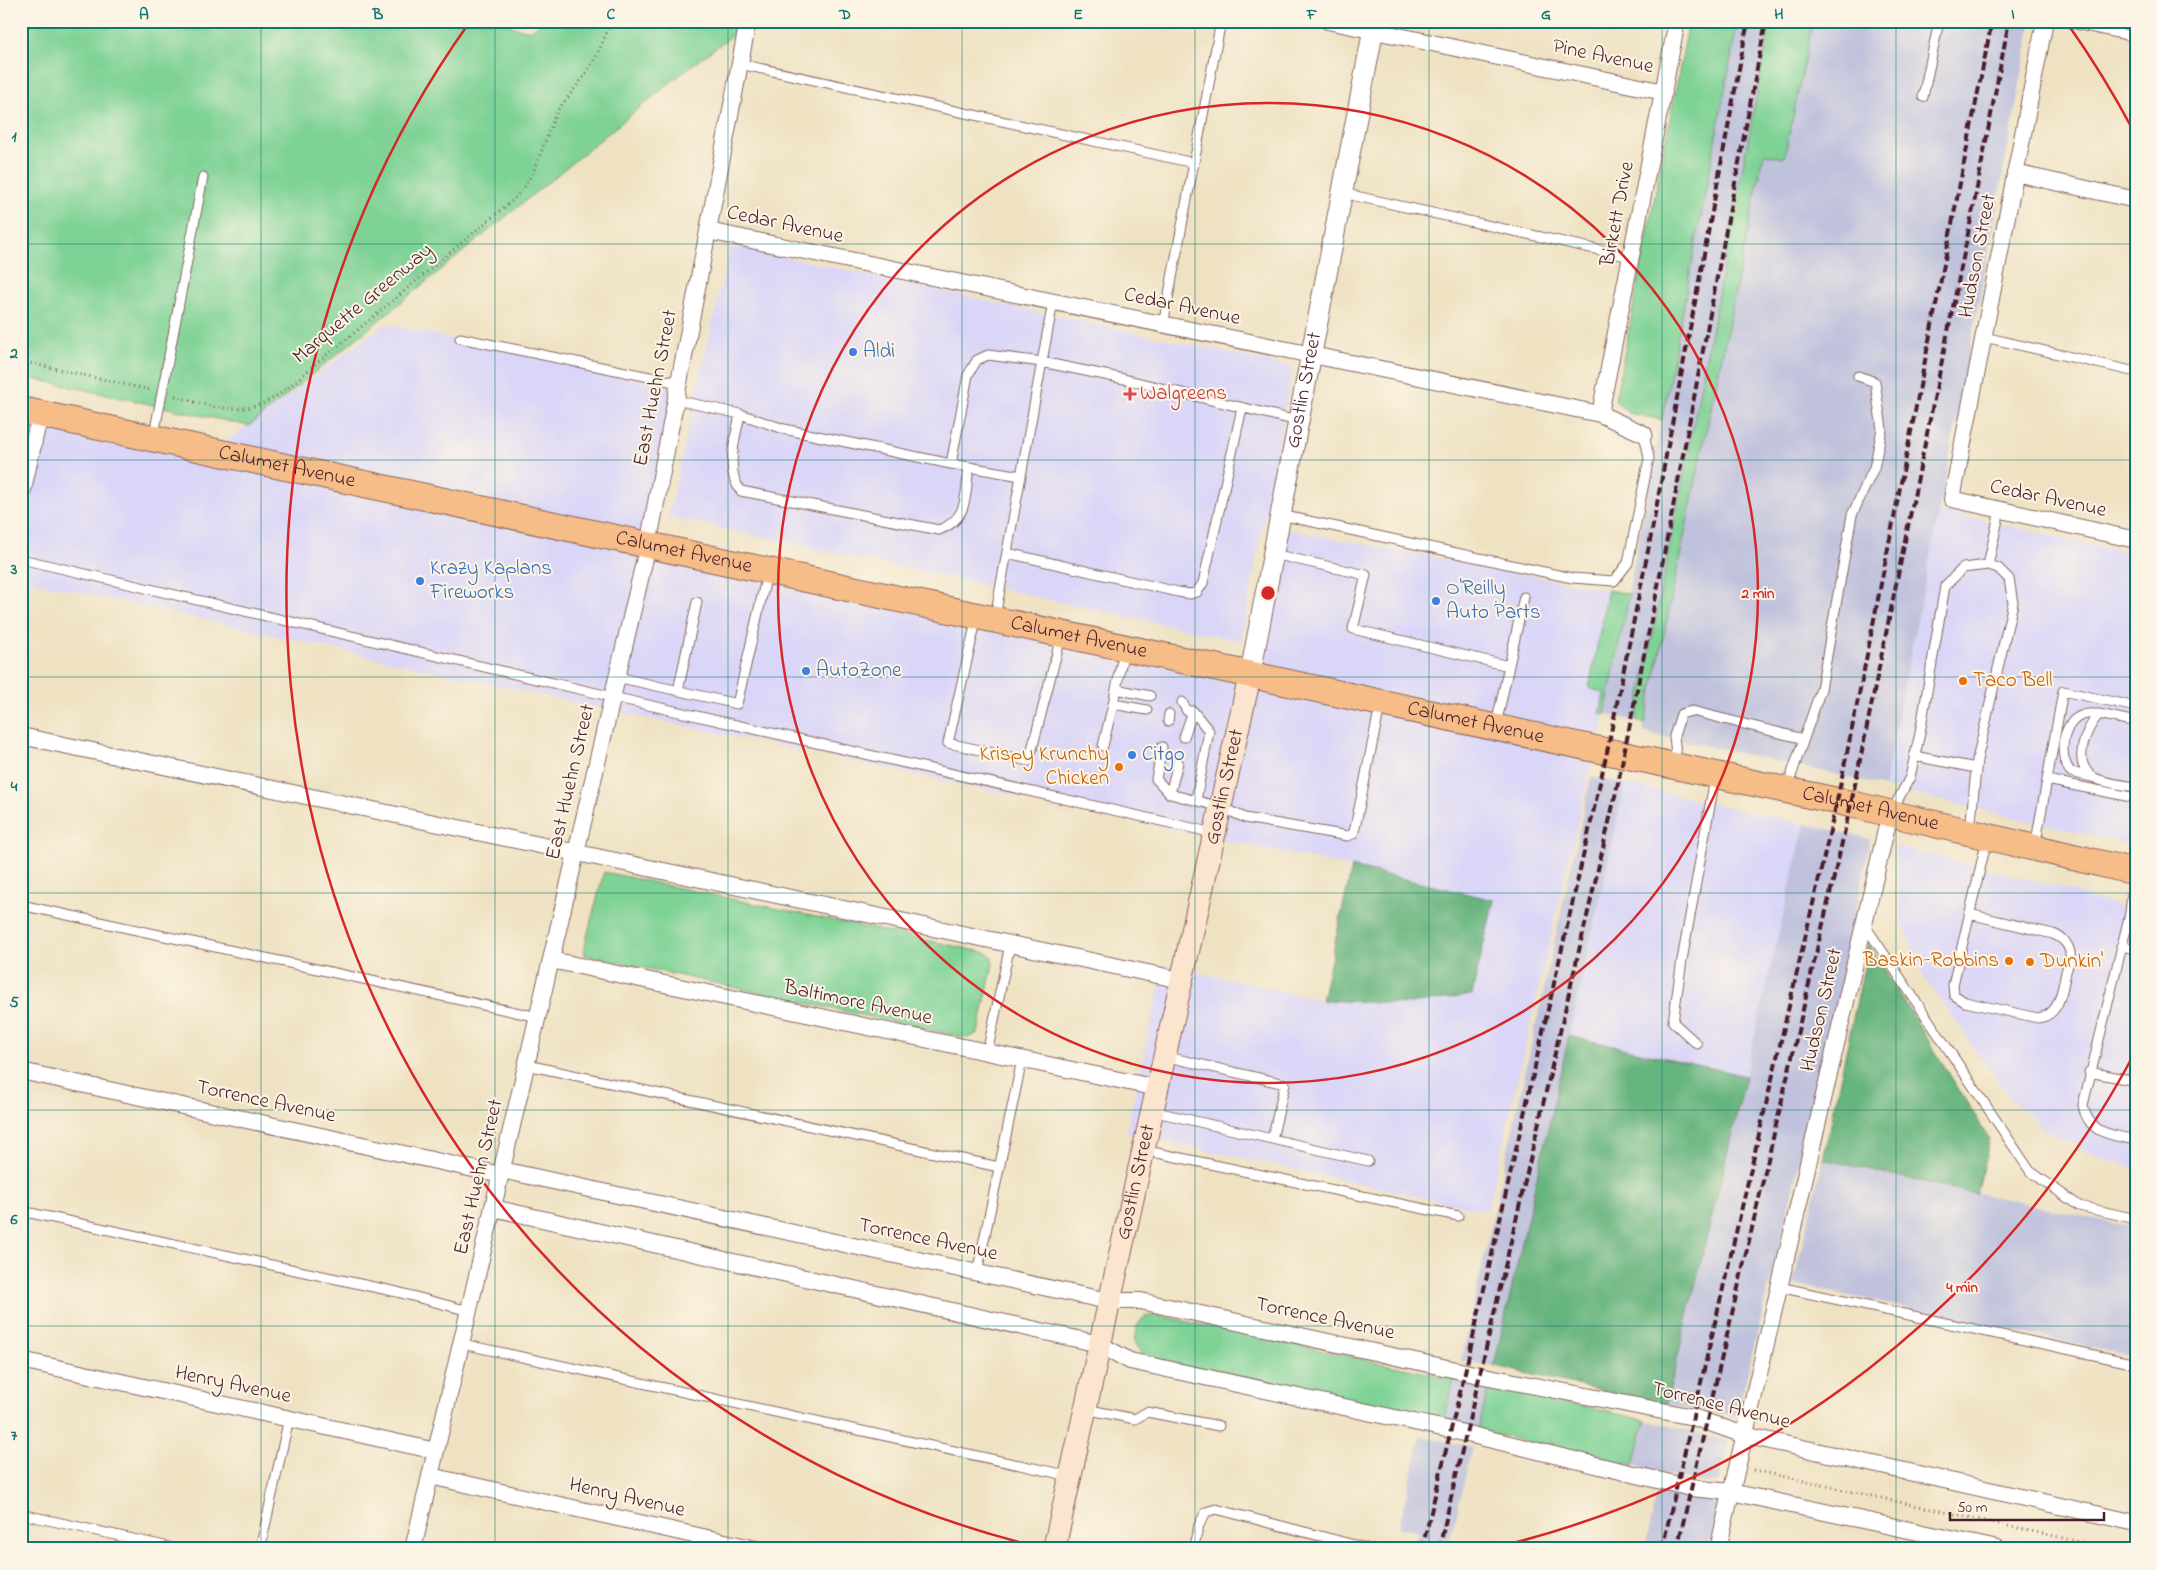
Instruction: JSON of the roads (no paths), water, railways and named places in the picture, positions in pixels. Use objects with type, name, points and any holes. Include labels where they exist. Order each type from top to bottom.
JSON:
[{"type":"main road","name":"Calumet Avenue","points":[[31,412],[1787,790],[2135,872]]},
{"type":"main road","name":"Gostlin Street","points":[[1054,1549],[1108,1301],[1250,675]]},
{"type":"street","name":"East Huehn Street","points":[[413,1549],[648,545],[748,21]]},
{"type":"street","name":"Pine Avenue","points":[[1328,21],[1374,26],[1664,92]]},
{"type":"street","name":"Birkett Drive","points":[[1600,414],[1677,21]]},
{"type":"street","name":"Hudson Street","points":[[1952,499],[2045,21]]},
{"type":"street","name":"Gostlin Street","points":[[1250,675],[1374,26]]},
{"type":"street","points":[[2015,174],[2136,200]]},
{"type":"street","name":"Cedar Avenue","points":[[708,231],[1600,414],[1644,434]]},
{"type":"street","points":[[21,498],[31,412]]},
{"type":"street","name":"Cedar Avenue","points":[[1952,499],[2136,540]]},
{"type":"street","points":[[21,736],[1181,980]]},
{"type":"street","name":"Hudson Street","points":[[1718,1549],[1890,813]]},
{"type":"street","name":"Baltimore Avenue","points":[[551,960],[1157,1088]]},
{"type":"street","name":"Torrence Avenue","points":[[21,1071],[1108,1301],[1141,1301],[1465,1372],[1693,1418],[1744,1435],[2136,1522]]},
{"type":"street","points":[[493,1208],[1099,1344],[1130,1361],[1450,1430],[1691,1488],[1731,1492],[1998,1549]]},
{"type":"street","name":"Henry Avenue","points":[[21,1360],[436,1451]]},
{"type":"street","name":"Henry Avenue","points":[[430,1476],[756,1549]]},
{"type":"lane","points":[[1163,325],[1221,21]]},
{"type":"lane","points":[[1923,97],[1939,21]]},
{"type":"lane","points":[[2062,21],[2136,37]]},
{"type":"lane","points":[[740,64],[1194,163]]},
{"type":"lane","points":[[154,438],[204,177]]},
{"type":"lane","points":[[1342,193],[1631,257]]},
{"type":"lane","points":[[1053,302],[1006,553],[948,742],[1029,760],[1062,634]]},
{"type":"lane","points":[[1984,336],[2136,372]]},
{"type":"lane","points":[[460,338],[679,383]]},
{"type":"lane","points":[[951,464],[968,375],[976,360],[988,355],[1042,362],[1124,379],[1298,421]]},
{"type":"lane","points":[[1787,790],[1821,689],[1852,515],[1874,468],[1882,429],[1875,382],[1858,376]]},
{"type":"lane","points":[[676,400],[740,414],[784,429],[951,464],[1021,476]]},
{"type":"lane","points":[[1006,553],[1178,592],[1190,594],[1197,592],[1203,583],[1242,408]]},
{"type":"lane","points":[[740,414],[732,471],[734,483],[741,491],[939,530],[953,525],[962,514],[969,467]]},
{"type":"lane","points":[[1281,515],[1572,578],[1614,581],[1628,563],[1649,458],[1644,434]]},
{"type":"lane","points":[[1969,914],[2053,934],[2060,937],[2066,943],[2070,954],[2061,995],[2056,1008],[2046,1017],[2038,1018],[1965,1002],[1954,995],[1953,985],[1969,914],[1979,834],[1976,768],[2013,603],[2009,579],[1998,568],[1988,565],[2000,510]]},
{"type":"lane","points":[[1273,554],[1366,575],[1353,630],[1509,666]]},
{"type":"lane","points":[[21,559],[613,697],[1214,833]]},
{"type":"lane","name":"Hudson Street","points":[[1890,813],[1910,777],[1945,586],[1963,568],[1988,565]]},
{"type":"lane","points":[[617,677],[737,704],[768,571]]},
{"type":"lane","points":[[1495,728],[1524,596]]},
{"type":"lane","points":[[678,691],[697,602]]},
{"type":"lane","points":[[1103,746],[1125,648]]},
{"type":"lane","points":[[1116,688],[1150,696]]},
{"type":"lane","points":[[2034,847],[2063,692],[2136,707]]},
{"type":"lane","points":[[1162,747],[1156,779],[1170,794],[1221,807],[1246,818],[1348,836],[1353,834],[1381,703]]},
{"type":"lane","points":[[1113,704],[1147,710]]},
{"type":"lane","points":[[1184,737],[1185,710],[1209,731],[1196,800]]},
{"type":"lane","points":[[1677,767],[1674,736],[1681,714],[1692,711],[1804,739]]},
{"type":"lane","points":[[2136,722],[2099,714],[2084,714],[2074,720],[2066,733],[2064,748],[2064,762],[2071,772],[2136,787]]},
{"type":"lane","points":[[2094,778],[2085,770],[2082,760],[2084,741],[2091,724],[2099,714]]},
{"type":"lane","points":[[1914,756],[1976,768]]},
{"type":"lane","points":[[1170,794],[1178,762]]},
{"type":"lane","points":[[1697,1044],[1673,1022],[1682,960],[1716,775]]},
{"type":"lane","points":[[2047,780],[2136,798]]},
{"type":"lane","points":[[2135,872],[2130,913],[2082,1105],[2085,1116],[2092,1127],[2109,1134],[2136,1140]]},
{"type":"lane","points":[[21,905],[538,1016]]},
{"type":"lane","points":[[1864,924],[2030,1171],[2079,1206],[2136,1219]]},
{"type":"lane","points":[[987,1053],[1010,944]]},
{"type":"lane","points":[[2121,946],[2136,949]]},
{"type":"lane","points":[[1164,1056],[1285,1084],[1272,1139]]},
{"type":"lane","points":[[977,1272],[1022,1060]]},
{"type":"lane","points":[[527,1065],[999,1167]]},
{"type":"lane","points":[[2089,1072],[2136,1081]]},
{"type":"lane","points":[[1151,1112],[1368,1161]]},
{"type":"lane","points":[[1143,1150],[1458,1216]]},
{"type":"lane","points":[[21,1211],[397,1292],[469,1311]]},
{"type":"lane","points":[[1779,1287],[2136,1364]]},
{"type":"lane","points":[[462,1344],[1070,1476]]},
{"type":"lane","points":[[1085,1409],[1135,1419],[1147,1412],[1219,1426]]},
{"type":"lane","points":[[260,1549],[289,1418]]},
{"type":"lane","points":[[1193,1549],[1199,1525],[1206,1512],[1216,1509],[1370,1549]]},
{"type":"lane","points":[[21,1514],[178,1549]]},
{"type":"railway","points":[[1422,1549],[1465,1372],[1607,752],[1649,546],[1748,21]]},
{"type":"railway","points":[[1439,1549],[1617,788],[1657,591],[1766,21]]},
{"type":"railway","points":[[1662,1549],[1837,801],[1992,21]]},
{"type":"railway","points":[[1677,1549],[1851,804],[1971,219],[2009,21]]},
{"type":"place","name":"Aldi","points":[[853,352]]},
{"type":"place","name":"Walgreens","points":[[1130,394]]},
{"type":"place","name":"Krazy Kaplans Fireworks","points":[[420,581]]},
{"type":"place","name":"O'Reilly Auto Parts","points":[[1436,601]]},
{"type":"place","name":"AutoZone","points":[[806,671]]},
{"type":"place","name":"Taco Bell","points":[[1963,681]]},
{"type":"place","name":"Citgo","points":[[1132,755]]},
{"type":"place","name":"Krispy Krunchy Chicken","points":[[1119,767]]},
{"type":"place","name":"Baskin-Robbins","points":[[2009,961]]},
{"type":"place","name":"Dunkin'","points":[[2030,962]]}]
